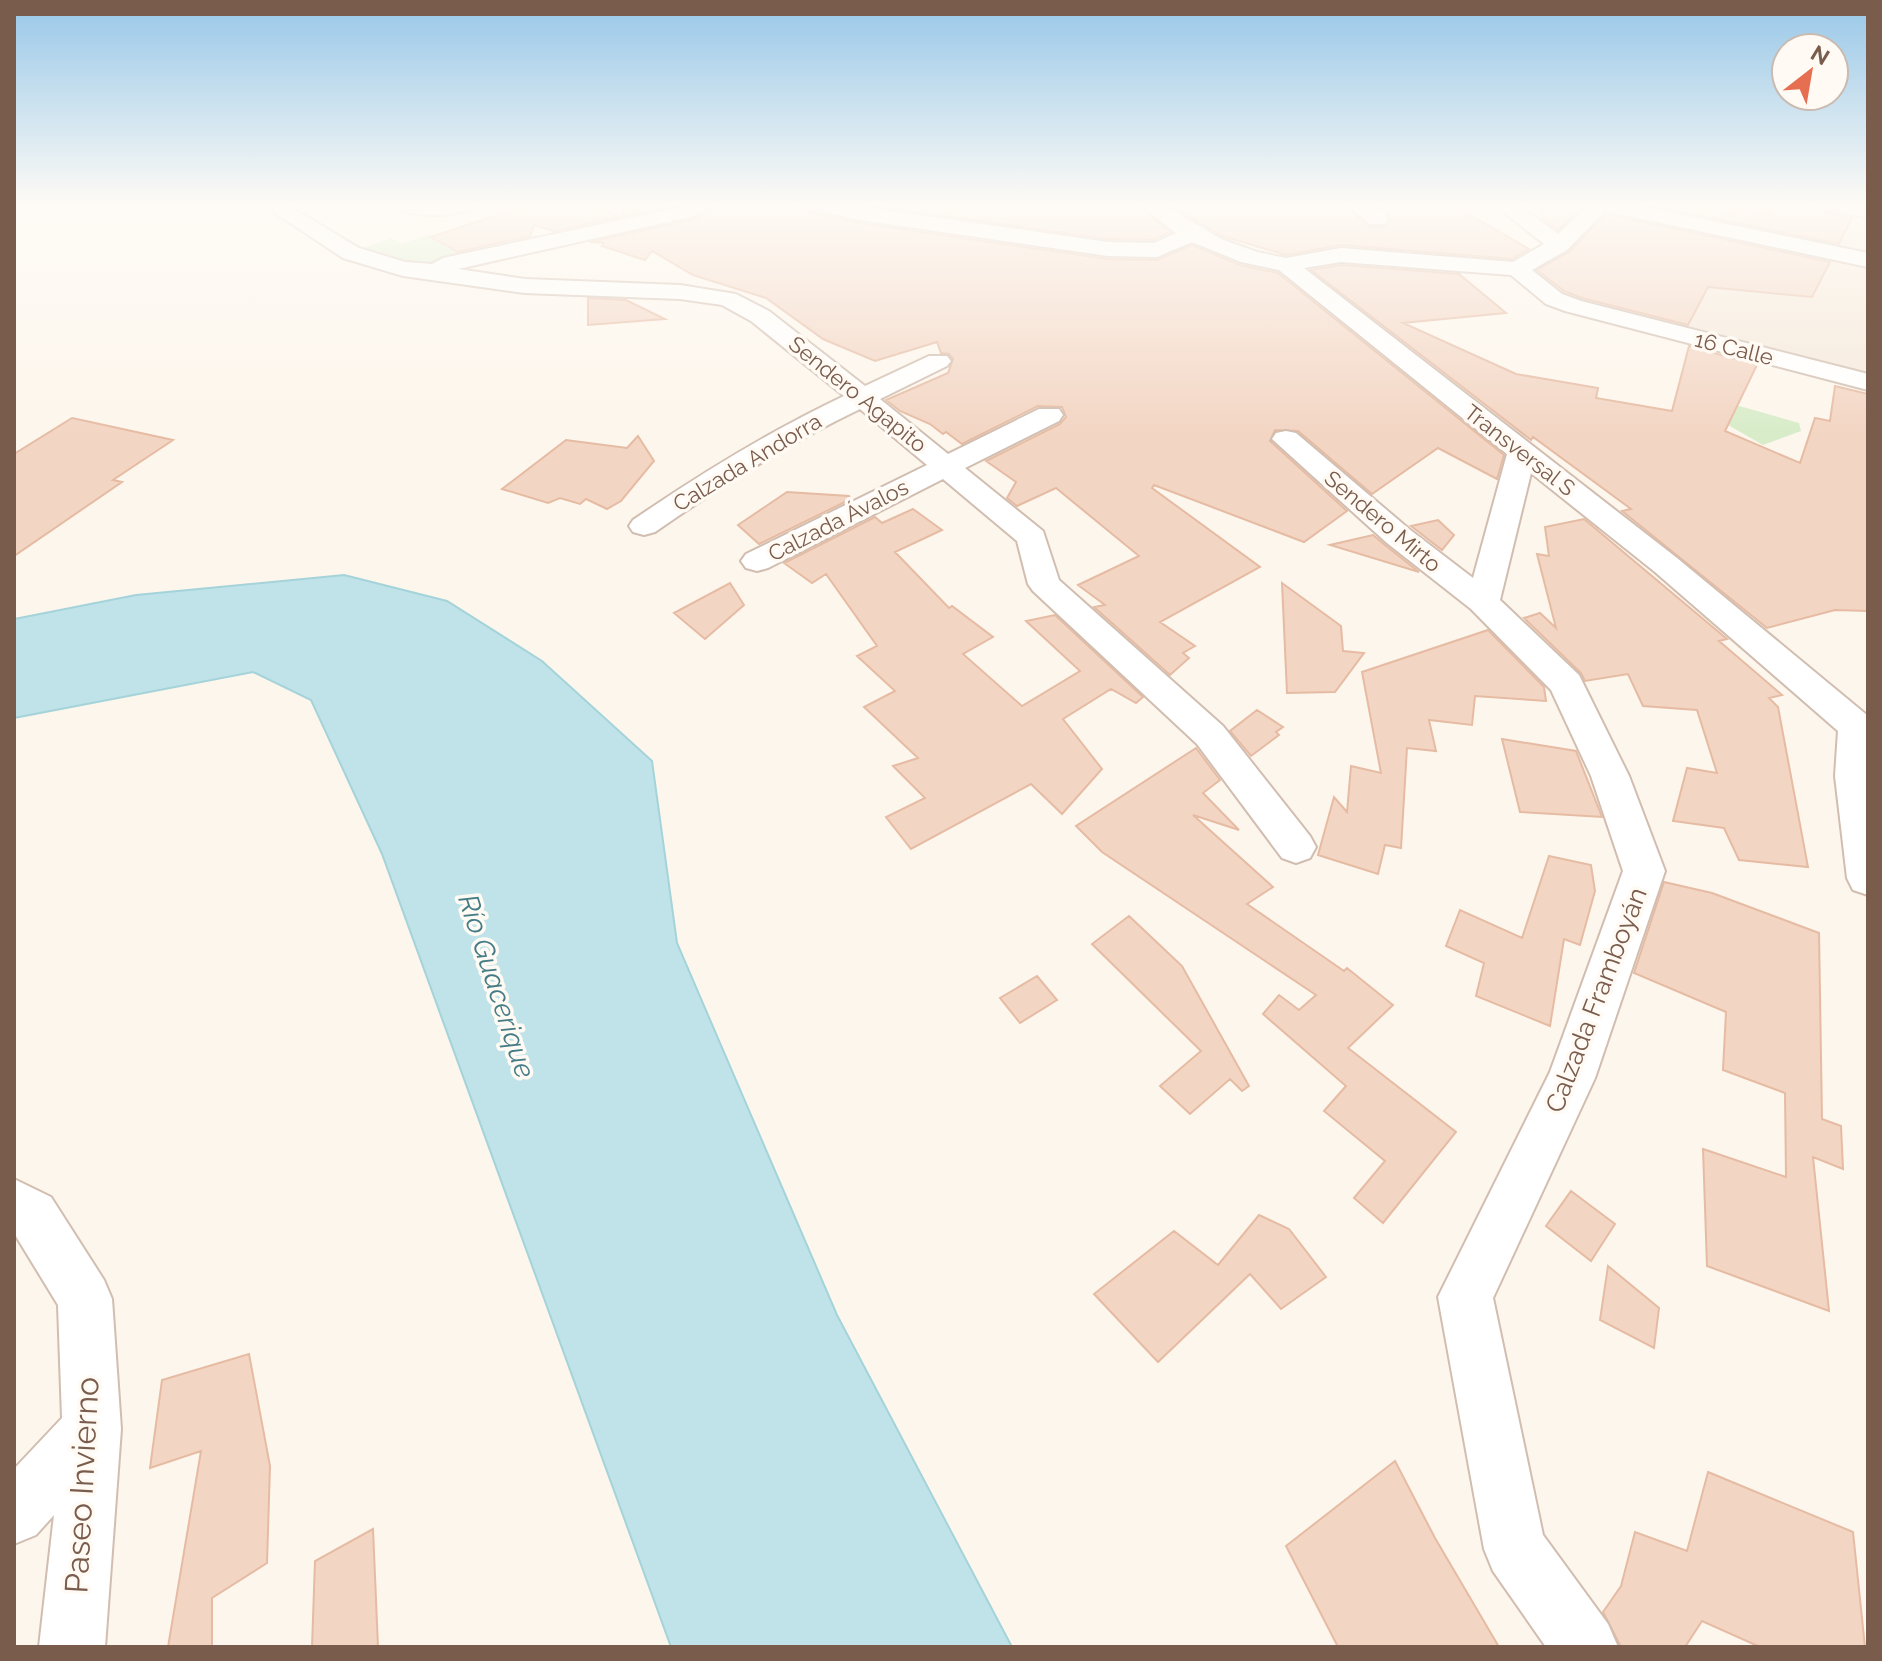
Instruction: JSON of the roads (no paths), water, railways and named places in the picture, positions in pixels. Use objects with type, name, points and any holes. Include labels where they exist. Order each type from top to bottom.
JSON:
[{"type":"street","name":"Sendero Agapito","points":[[485,281],[549,287],[675,292],[728,299],[760,316],[797,343],[1032,538],[1044,584],[1210,735],[1296,847]]},
{"type":"street","points":[[549,287],[553,281]]},
{"type":"street","name":"Transversal S","points":[[1306,281],[1677,573],[1862,731]]},
{"type":"street","name":"16 Calle","points":[[1531,281],[1554,299],[1573,306],[1868,382]]},
{"type":"street","name":"Calzada Andorra","points":[[644,526],[732,466],[860,397],[938,361]]},
{"type":"street","name":"Calzada Ávalos","points":[[757,561],[1049,415]]},
{"type":"street","name":"Sendero Mirto","points":[[1286,439],[1398,536],[1483,602]]},
{"type":"street","points":[[1483,602],[1522,452]]},
{"type":"street","name":"Calzada Framboyán","points":[[1483,602],[1566,684],[1610,776],[1644,871],[1571,1078],[1465,1297],[1515,1549],[1585,1647]]},
{"type":"street","points":[[1862,731],[1854,776],[1868,878]]},
{"type":"street","name":"Paseo Invierno","points":[[14,1205],[33,1215],[85,1299],[92,1429],[72,1647]]},
{"type":"street","points":[[14,1513],[92,1429]]},
{"type":"water","name":"Río Guacerique","points":[[344,575],[447,601],[542,661],[652,761],[677,943],[837,1315],[1012,1647],[671,1647],[382,854],[311,700],[253,672],[14,718],[14,619],[136,595]]}]
